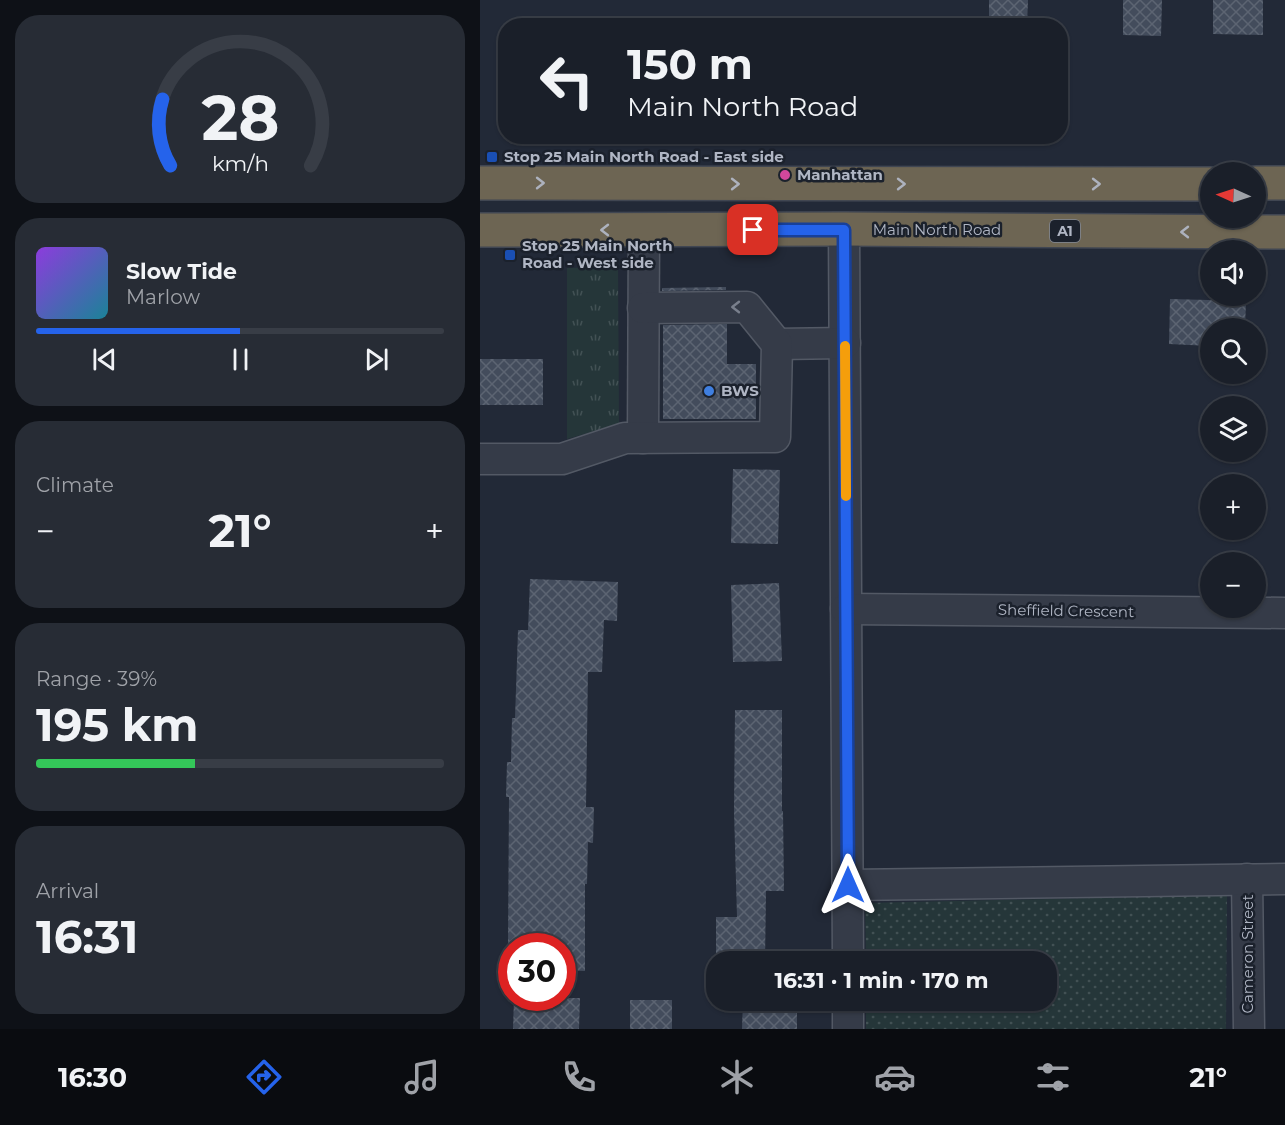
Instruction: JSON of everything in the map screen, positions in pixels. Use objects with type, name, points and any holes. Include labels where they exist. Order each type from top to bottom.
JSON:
[{"type":"highway","points":[[480,183],[1200,183]]},
{"type":"highway","points":[[1266,183],[1285,183]]},
{"type":"highway","points":[[843,184],[844,230]]},
{"type":"highway","name":"Main North Road","points":[[480,230],[1285,232]]},
{"type":"street","points":[[643,438],[644,230]]},
{"type":"street","points":[[844,230],[848,951]]},
{"type":"street","points":[[480,459],[562,459],[625,438],[775,436],[777,344],[747,307],[643,308]]},
{"type":"street","points":[[777,344],[845,343]]},
{"type":"street","name":"Sheffield Crescent","points":[[846,609],[1285,613]]},
{"type":"street","name":"Cameron Street","points":[[1247,879],[1249,1029]]},
{"type":"street","points":[[848,885],[1285,879]]},
{"type":"street","points":[[848,1011],[848,1029]]},
{"type":"green space","points":[[618,267],[619,424],[567,439],[567,268]]},
{"type":"green space","points":[[1227,895],[1226,1029],[866,1029],[866,1011],[1057,1011],[1057,951],[866,951],[865,903]]},
{"type":"building","points":[[989,0],[1028,0],[1027,18],[989,18]]},
{"type":"building","points":[[1123,0],[1162,0],[1161,36],[1123,35]]},
{"type":"building","points":[[1213,0],[1263,0],[1263,35],[1213,34]]},
{"type":"building","points":[[726,287],[726,290],[662,291],[662,288]]},
{"type":"building","points":[[1170,299],[1200,300],[1200,306],[1246,306],[1245,318],[1200,318],[1200,346],[1169,344]]},
{"type":"building","name":"BWS","points":[[727,324],[727,364],[756,364],[756,419],[663,419],[663,325]]},
{"type":"building","points":[[480,359],[543,359],[543,405],[480,405]]},
{"type":"building","points":[[733,469],[780,470],[778,544],[731,543]]},
{"type":"building","points":[[530,579],[618,582],[617,621],[604,620],[602,672],[588,672],[586,807],[594,807],[593,843],[588,842],[587,884],[585,884],[585,971],[576,971],[576,933],[508,933],[507,762],[511,762],[512,718],[515,718],[518,630],[528,630]]},
{"type":"building","points":[[779,583],[782,661],[733,662],[731,585]]},
{"type":"building","points":[[735,710],[782,710],[784,891],[766,891],[765,951],[716,951],[716,917],[737,917],[734,811]]},
{"type":"building","points":[[576,998],[580,998],[579,1029],[513,1029],[514,1011],[576,1011]]},
{"type":"building","points":[[630,1000],[672,1000],[672,1029],[630,1029]]},
{"type":"building","points":[[743,1011],[797,1011],[797,1029],[742,1029]]},
{"type":"slow traffic","points":[[845,346],[846,496]]},
{"type":"place","name":"Stop 25 Main North Road - East side","points":[[492,157]]},
{"type":"place","name":"Manhattan","points":[[785,175]]},
{"type":"place","name":"Stop 25 Main North Road - West side","points":[[510,255]]},
{"type":"place","name":"BWS","points":[[709,391]]},
{"type":"route","points":[[753,230],[844,230],[848,885]]}]
